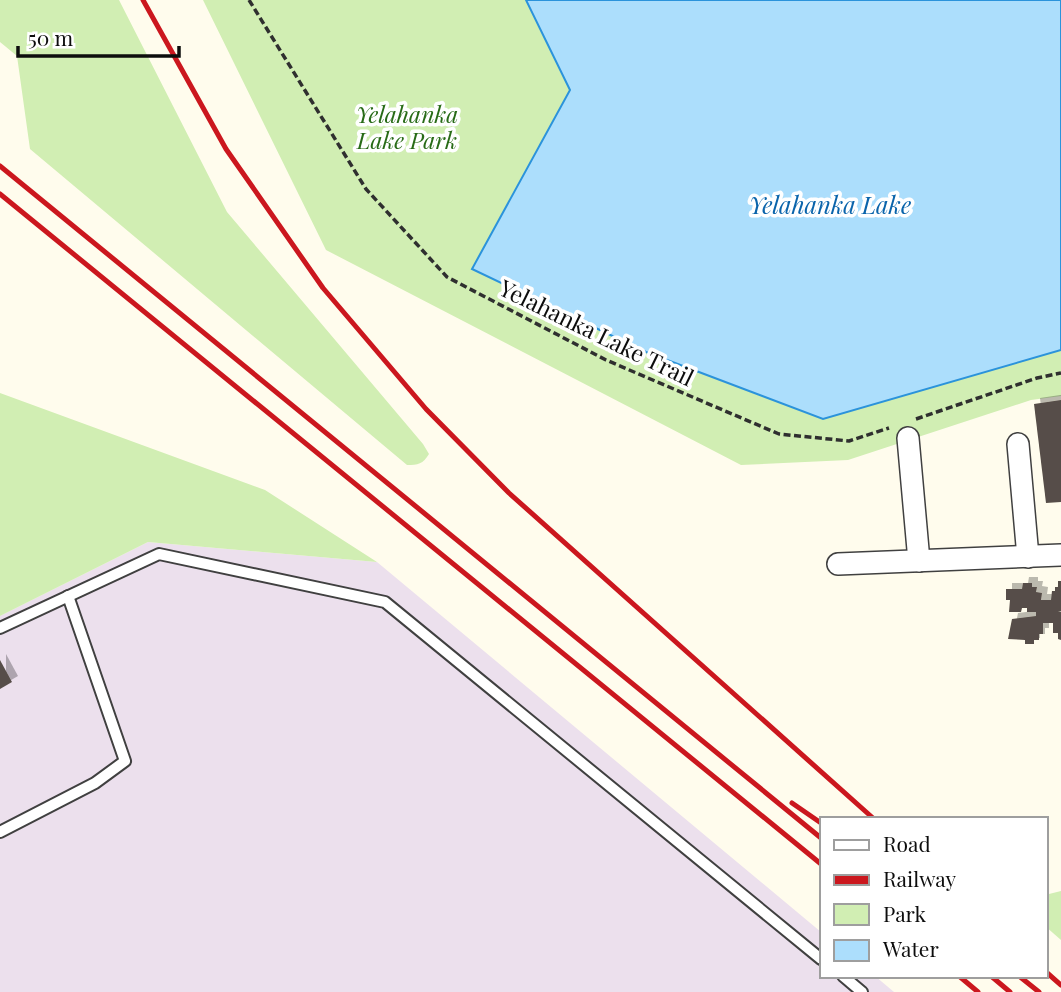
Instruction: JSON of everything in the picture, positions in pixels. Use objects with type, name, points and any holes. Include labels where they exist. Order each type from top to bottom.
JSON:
[{"type":"street","points":[[907,427],[919,561]]},
{"type":"street","points":[[1018,444],[1028,557]]},
{"type":"street","points":[[838,564],[1061,555]]},
{"type":"lane","points":[[0,628],[159,554],[385,602],[820,958]]},
{"type":"lane","points":[[0,832],[95,783],[125,761],[68,596]]},
{"type":"lane","points":[[845,978],[862,992]]},
{"type":"path","name":"Yelahanka Lake Trail","points":[[249,0],[366,189],[447,277],[606,360],[779,434],[849,441],[907,427],[1037,378],[1061,373]]},
{"type":"shaded area","points":[[148,542],[377,562],[820,931],[820,978],[877,978],[894,992],[0,992],[0,616]]},
{"type":"green space","points":[[0,0],[119,0],[227,212],[423,444],[429,454],[425,460],[407,465],[30,149],[17,56],[0,42]]},
{"type":"green space","name":"Yelahanka Lake Park","points":[[203,0],[526,0],[570,90],[473,269],[646,352],[823,419],[1061,350],[1061,396],[1031,400],[848,460],[741,465],[326,250]]},
{"type":"green space","points":[[0,393],[265,490],[377,562],[148,542],[0,616]]},
{"type":"green space","points":[[1061,891],[1061,940],[1047,928],[1047,894]]},
{"type":"water","name":"Yelahanka Lake","points":[[526,0],[1061,0],[1061,350],[823,419],[646,352],[472,269],[570,90]]},
{"type":"building","points":[[1061,400],[1061,502],[1046,503],[1034,404]]},
{"type":"building","points":[[1058,581],[1061,581],[1061,611],[1058,611],[1061,612],[1061,640],[1058,639],[1058,633],[1053,633],[1053,623],[1043,623],[1043,634],[1039,634],[1039,640],[1034,640],[1034,644],[1025,644],[1025,640],[1008,639],[1012,619],[1036,616],[1036,612],[1027,612],[1027,608],[1022,608],[1021,612],[1009,612],[1010,600],[1006,600],[1006,589],[1022,589],[1023,583],[1032,583],[1032,587],[1037,587],[1036,592],[1042,593],[1041,600],[1051,600],[1052,591],[1058,587]]},
{"type":"building","points":[[0,660],[12,682],[0,689]]},
{"type":"railway","points":[[143,0],[226,149],[323,288],[426,409],[509,493],[872,817]]},
{"type":"railway","points":[[0,166],[820,837]]},
{"type":"railway","points":[[0,194],[820,863]]},
{"type":"railway","points":[[792,803],[820,822]]},
{"type":"railway","points":[[1047,973],[1061,985]]},
{"type":"railway","points":[[961,978],[978,992]]},
{"type":"railway","points":[[993,978],[1010,992]]},
{"type":"railway","points":[[1022,978],[1039,992]]}]
